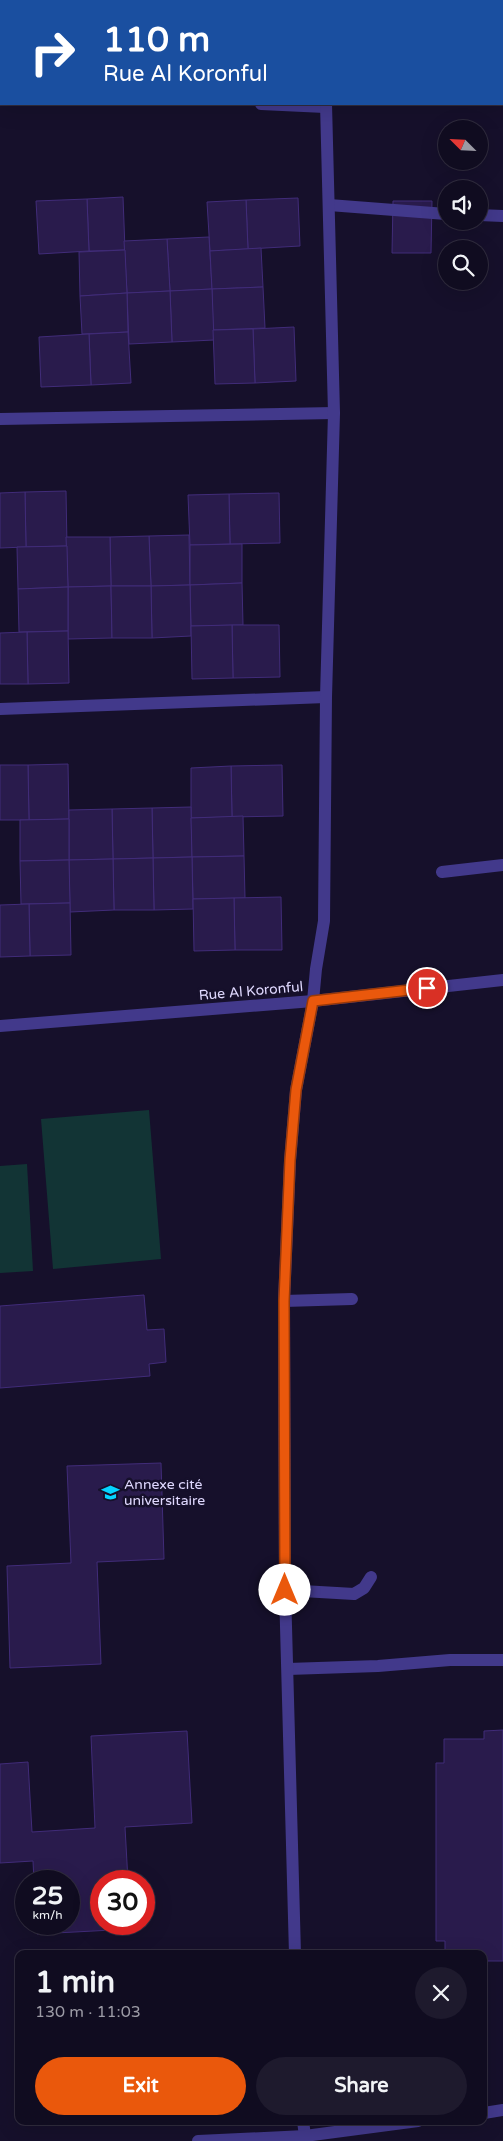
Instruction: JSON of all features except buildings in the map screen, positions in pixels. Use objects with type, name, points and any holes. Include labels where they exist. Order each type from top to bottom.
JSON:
[{"type":"street","points":[[295,1950],[285,1590],[284,1301],[290,1160],[295,1099],[313,1001],[316,968],[324,921],[326,697],[334,413],[326,105]]},
{"type":"street","points":[[329,206],[438,213]]},
{"type":"street","points":[[488,215],[503,216]]},
{"type":"street","points":[[0,420],[334,413]]},
{"type":"street","points":[[0,709],[326,697]]},
{"type":"street","points":[[442,872],[503,865]]},
{"type":"street","name":"Rue Al Koronful","points":[[0,1026],[313,1001],[503,980]]},
{"type":"street","points":[[284,1301],[352,1299]]},
{"type":"street","points":[[285,1590],[354,1594],[364,1588],[371,1577]]},
{"type":"street","points":[[288,1669],[378,1666],[450,1660],[503,1660]]},
{"type":"street","points":[[487,2113],[503,2110]]},
{"type":"street","points":[[303,2125],[304,2136]]},
{"type":"street","points":[[198,2141],[268,2140],[388,2125]]},
{"type":"green space","points":[[149,1110],[161,1259],[53,1269],[41,1119]]},
{"type":"green space","points":[[27,1164],[33,1271],[0,1273],[0,1166]]},
{"type":"place","name":"Annexe cité universitaire","points":[[110,1492]]},
{"type":"route","points":[[285,1590],[284,1301],[290,1160],[296,1090],[313,1001],[427,988]]}]
